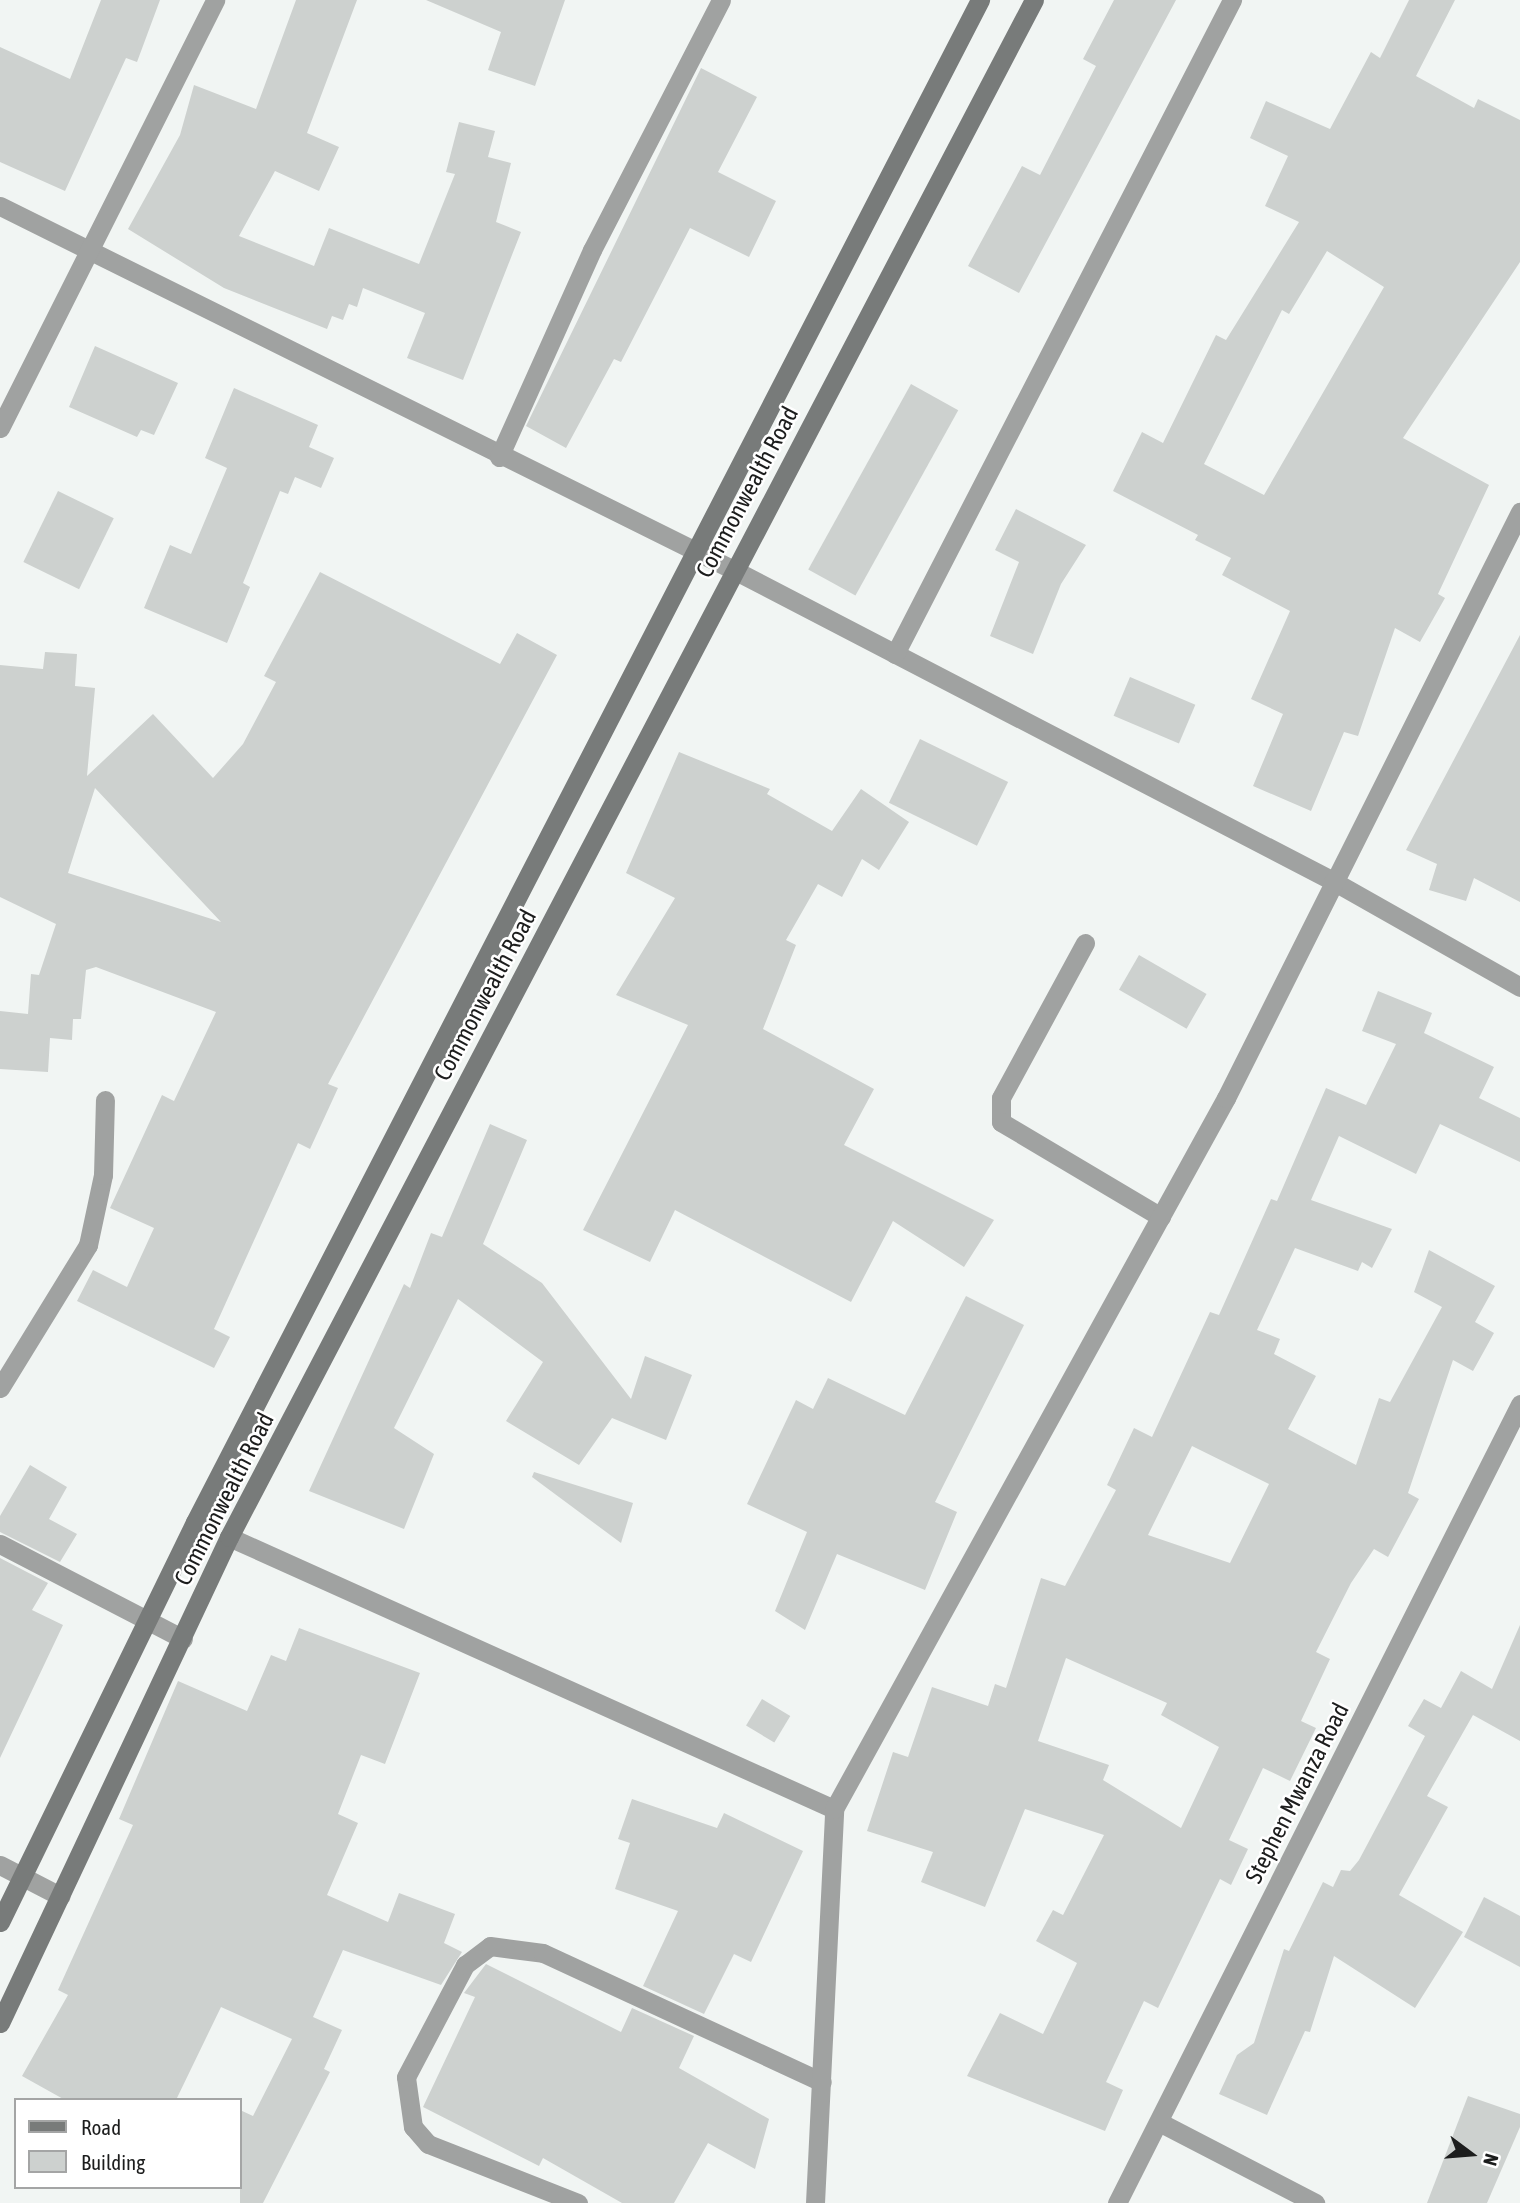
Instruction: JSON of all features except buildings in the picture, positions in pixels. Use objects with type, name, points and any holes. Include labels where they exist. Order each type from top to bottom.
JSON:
[{"type":"main road","name":"Commonwealth Road","points":[[0,1923],[146,1621],[981,0]]},
{"type":"main road","name":"Commonwealth Road","points":[[0,2023],[229,1537],[1034,0]]},
{"type":"street","points":[[0,428],[215,0]]},
{"type":"street","points":[[499,457],[592,250],[720,0]]},
{"type":"street","points":[[895,654],[1232,0]]},
{"type":"street","points":[[0,206],[499,457],[734,570],[1333,881],[1520,987]]},
{"type":"street","points":[[815,2203],[834,1809],[1161,1217],[1520,512]]},
{"type":"street","points":[[1085,943],[1001,1098],[1001,1122],[1161,1217]]},
{"type":"street","points":[[0,1388],[88,1245],[103,1175],[105,1100]]},
{"type":"street","name":"Stephen Mwanza Road","points":[[1117,2203],[1520,1404]]},
{"type":"street","points":[[229,1537],[834,1809]]},
{"type":"street","points":[[0,1544],[183,1639]]},
{"type":"street","points":[[0,1865],[60,1896]]},
{"type":"street","points":[[578,2203],[428,2144],[413,2127],[406,2077],[465,1965],[490,1946],[543,1953],[822,2082]]},
{"type":"street","points":[[1159,2122],[1315,2203]]}]
